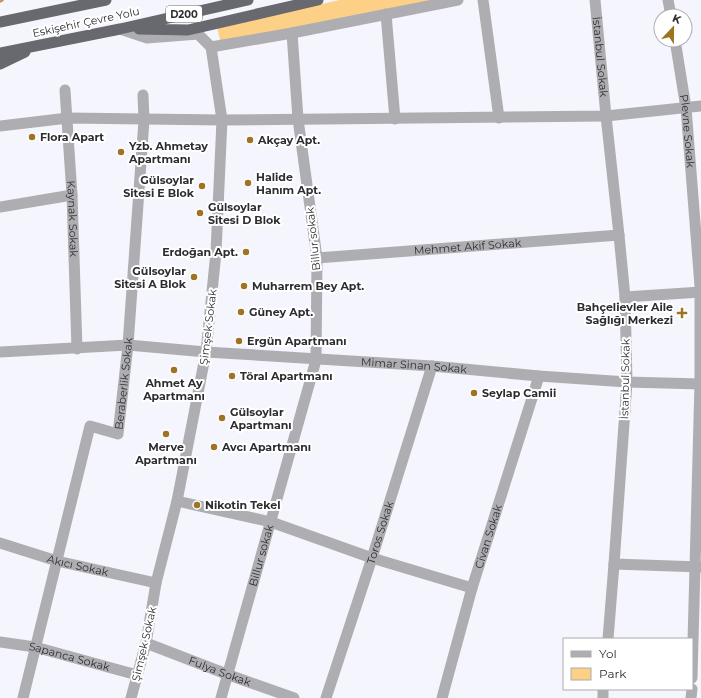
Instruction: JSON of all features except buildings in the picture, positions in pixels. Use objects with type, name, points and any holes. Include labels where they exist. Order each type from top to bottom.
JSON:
[{"type":"highway","name":"Eskişehir Çevre Yolu","points":[[0,22],[106,0]]},
{"type":"highway","name":"Eskişehir Çevre Yolu","points":[[0,53],[120,29],[248,0]]},
{"type":"highway","points":[[120,29],[188,30],[318,0]]},
{"type":"highway","points":[[0,64],[45,43]]},
{"type":"street","points":[[120,29],[148,38],[198,34],[211,47],[292,33],[458,0]]},
{"type":"street","points":[[483,0],[499,118]]},
{"type":"street","name":"İstanbul Sokak","points":[[595,0],[625,297],[627,382],[608,638]]},
{"type":"street","points":[[386,14],[395,119]]},
{"type":"street","name":"Billur sokak","points":[[229,675],[316,360],[317,258],[298,119],[292,33]]},
{"type":"street","name":"Şimşek Sokak","points":[[131,698],[146,643],[156,583],[177,501],[206,352],[216,252],[222,120],[211,47]]},
{"type":"street","name":"Plevne Sokak","points":[[676,48],[686,108],[700,292],[701,384],[698,567],[693,660]]},
{"type":"street","name":"Kaynak Sokak","points":[[65,90],[72,195],[77,348]]},
{"type":"street","name":"Beraberlik Sokak","points":[[23,698],[90,426],[118,434],[128,344],[144,120],[143,95]]},
{"type":"street","points":[[0,126],[68,118],[222,120],[606,116],[701,106]]},
{"type":"street","points":[[0,207],[72,195]]},
{"type":"street","name":"Mehmet Akif Sokak","points":[[317,258],[619,235]]},
{"type":"street","points":[[625,297],[700,292]]},
{"type":"street","name":"Mimar Sinan Sokak","points":[[0,352],[128,344],[206,352],[432,366],[539,376],[627,382],[701,384]]},
{"type":"street","name":"Toros Sokak","points":[[326,698],[372,558],[432,366]]},
{"type":"street","name":"Civan Sokak","points":[[442,698],[472,588],[539,376]]},
{"type":"street","points":[[177,501],[271,522],[372,558],[472,588]]},
{"type":"street","name":"Akıcı Sokak","points":[[0,543],[57,561],[156,583]]},
{"type":"street","points":[[614,564],[698,567]]},
{"type":"street","name":"Sapanca Sokak","points":[[0,642],[35,648],[137,675]]},
{"type":"street","name":"Fulya Sokak","points":[[146,643],[294,698]]},
{"type":"street","points":[[221,698],[229,675]]},
{"type":"green space","points":[[340,0],[449,0],[221,44],[217,27]]},
{"type":"place","name":"Flora Apart","points":[[32,137]]},
{"type":"place","name":"Akçay Apt.","points":[[250,140]]},
{"type":"place","name":"Yzb. Ahmetay Apartmanı","points":[[121,152]]},
{"type":"place","name":"Halide Hanım Apt.","points":[[248,183]]},
{"type":"place","name":"Gülsoylar Sitesi E Blok","points":[[202,186]]},
{"type":"place","name":"Gülsoylar Sitesi D Blok","points":[[200,213]]},
{"type":"place","name":"Erdoğan Apt.","points":[[246,252]]},
{"type":"place","name":"Gülsoylar Sitesi A Blok","points":[[194,277]]},
{"type":"place","name":"Muharrem Bey Apt.","points":[[244,286]]},
{"type":"place","name":"Güney Apt.","points":[[241,312]]},
{"type":"place","name":"Bahçelievler Aile Sağlığı Merkezi","points":[[682,313]]},
{"type":"place","name":"Ergün Apartmanı","points":[[239,341]]},
{"type":"place","name":"Ahmet Ay Apartmanı","points":[[174,370]]},
{"type":"place","name":"Töral Apartmanı","points":[[232,376]]},
{"type":"place","name":"Seylap Camii","points":[[474,393]]},
{"type":"place","name":"Gülsoylar Apartmanı","points":[[222,418]]},
{"type":"place","name":"Merve Apartmanı","points":[[166,434]]},
{"type":"place","name":"Avcı Apartmanı","points":[[214,447]]},
{"type":"place","name":"Nikotin Tekel","points":[[197,505]]}]
